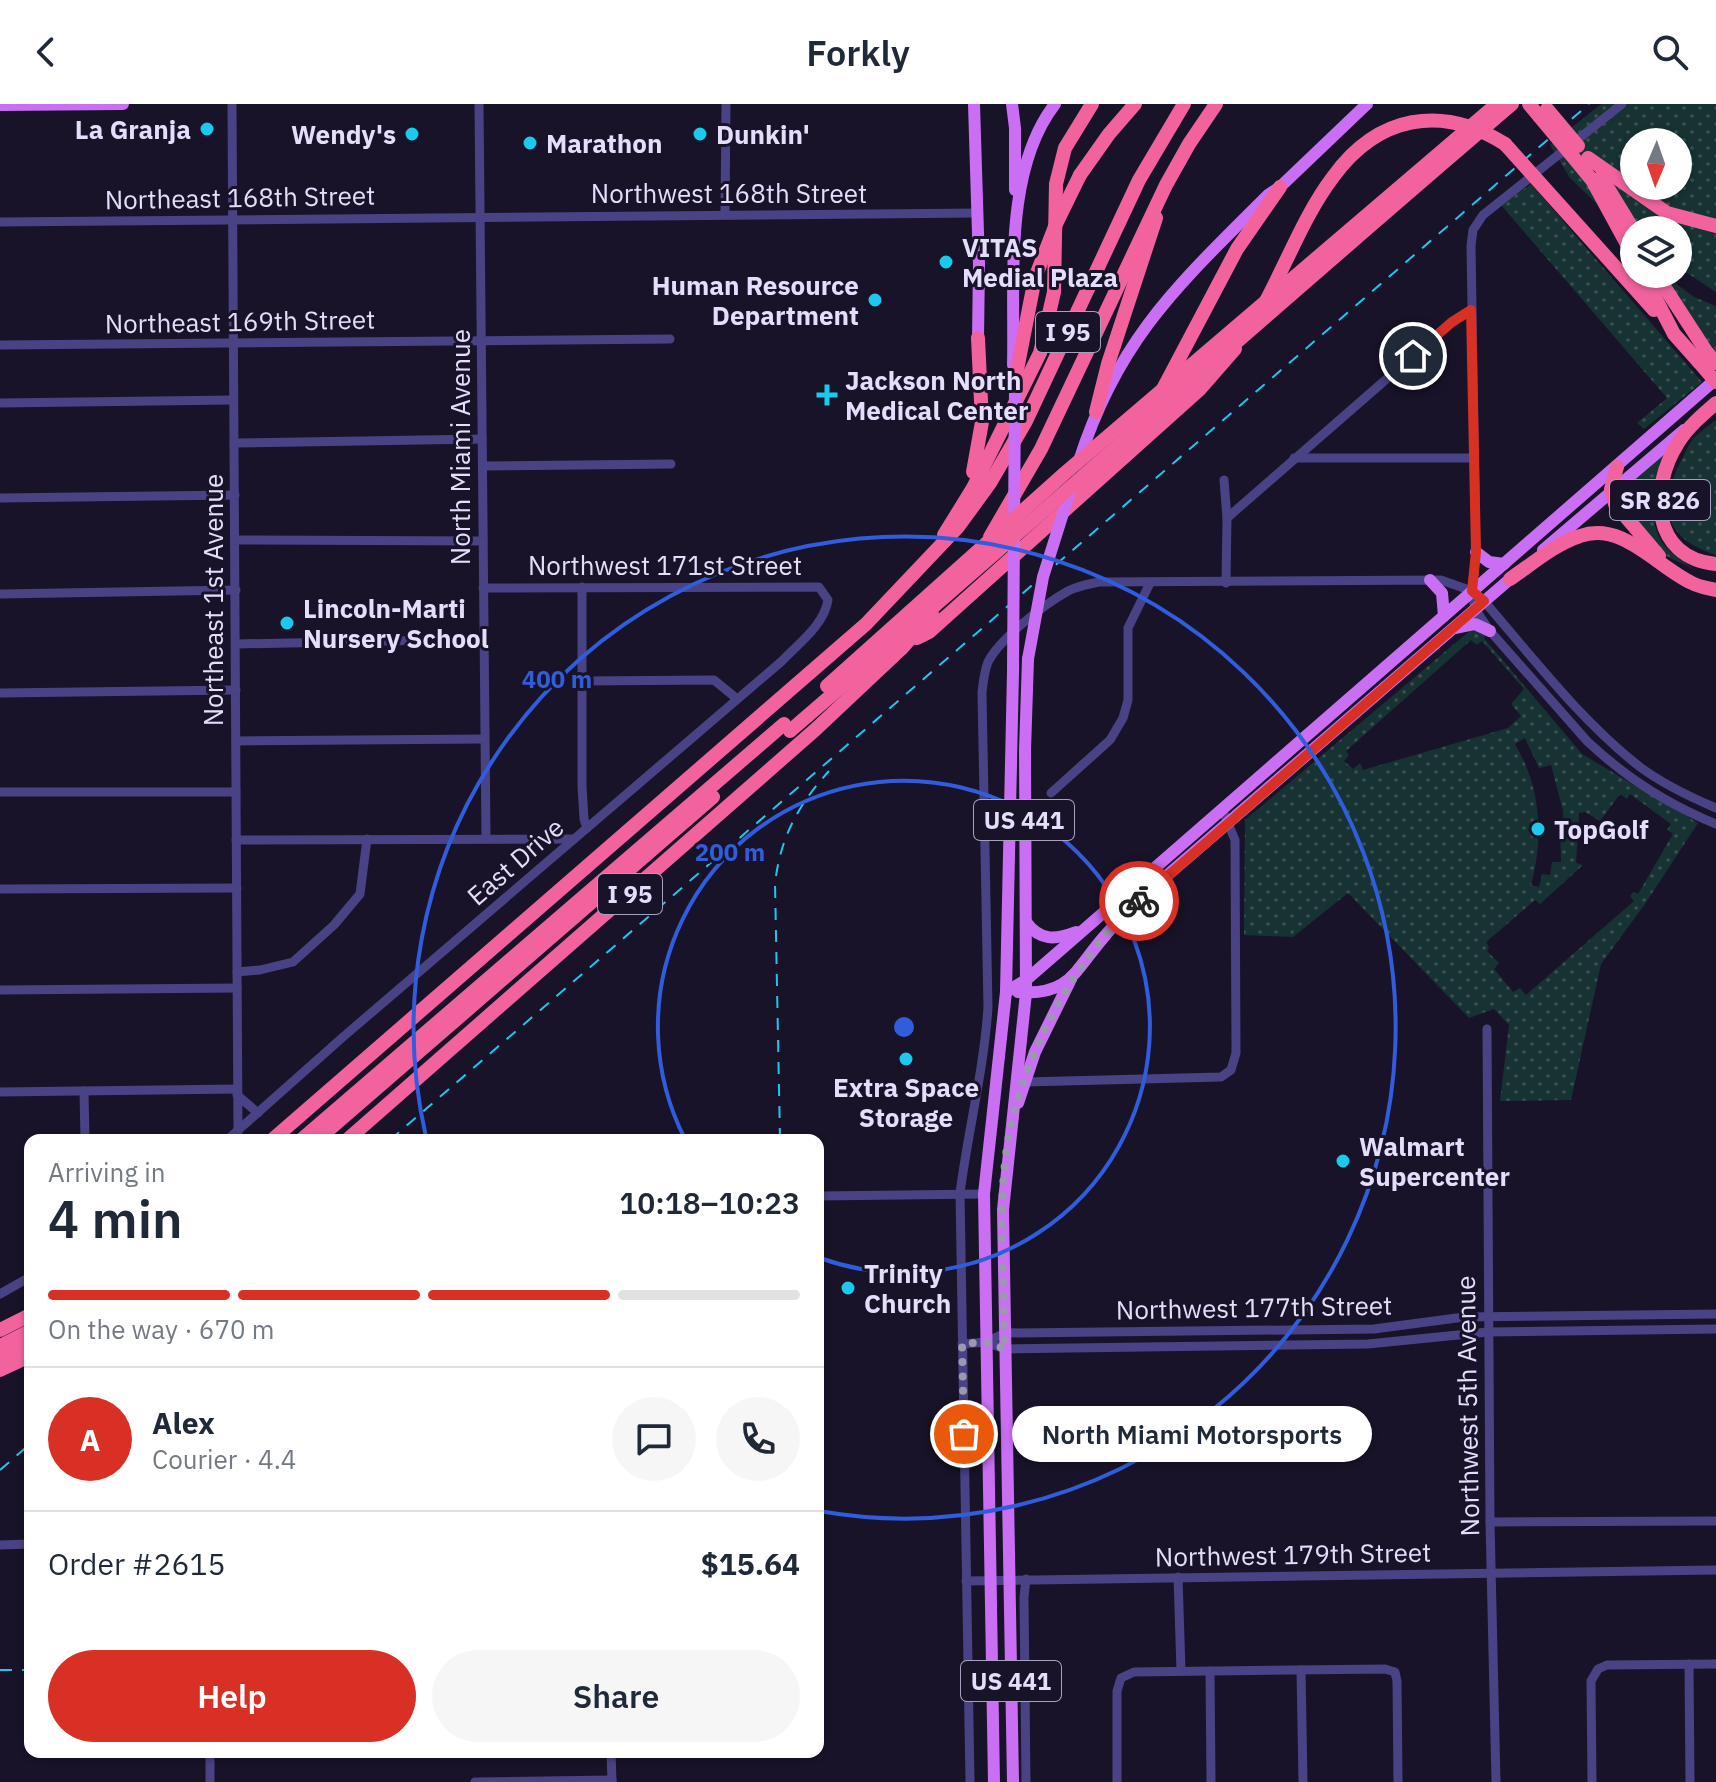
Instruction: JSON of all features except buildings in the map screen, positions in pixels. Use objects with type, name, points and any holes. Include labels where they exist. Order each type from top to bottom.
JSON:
[{"type":"highway","points":[[966,495],[973,488],[1001,428],[1030,377],[1043,345],[1054,292],[1056,184],[1065,148],[1092,104]]},
{"type":"highway","points":[[1015,385],[1035,278],[1056,224],[1080,175],[1135,104]]},
{"type":"highway","name":"I 95","points":[[279,1134],[866,624],[967,517],[1012,446],[1051,370],[1139,180],[1184,104]]},
{"type":"highway","name":"I 95","points":[[354,1134],[816,729],[909,641],[964,576],[1025,480],[1158,200],[1189,144],[1216,104]]},
{"type":"highway","points":[[324,1134],[787,727],[1065,473],[1497,104]]},
{"type":"highway","points":[[308,1134],[787,727],[947,596],[1268,313],[1512,104]]},
{"type":"highway","points":[[1529,104],[1543,110],[1574,149],[1620,231]]},
{"type":"highway","points":[[909,641],[929,632],[1200,389],[1234,350],[1263,306],[1322,192],[1353,153],[1398,122],[1423,115],[1447,115],[1482,126],[1505,144],[1674,334],[1716,363]]},
{"type":"highway","points":[[1574,149],[1667,213],[1716,226]]},
{"type":"highway","points":[[1588,158],[1625,216]]},
{"type":"highway","points":[[1107,472],[1159,397],[1237,249],[1280,187]]},
{"type":"highway","points":[[1096,412],[1099,393],[1156,226],[1158,200]]},
{"type":"highway","points":[[1650,288],[1674,334]]},
{"type":"highway","points":[[1664,288],[1716,381]]},
{"type":"highway","points":[[937,550],[966,495],[978,456],[981,429],[978,338]]},
{"type":"highway","name":"SR 826","points":[[1716,403],[1678,442],[1661,481],[1659,503],[1662,524],[1672,542],[1686,555],[1704,563],[1716,564]]},
{"type":"highway","points":[[1617,467],[1611,489],[1615,504],[1671,572]]},
{"type":"highway","points":[[1510,579],[1565,542],[1583,534],[1603,533],[1623,539],[1695,585],[1716,590]]},
{"type":"highway","points":[[0,1330],[24,1318]]},
{"type":"highway","points":[[0,1346],[24,1334]]},
{"type":"highway","points":[[0,1358],[24,1346]]},
{"type":"highway","points":[[0,1370],[24,1359]]},
{"type":"main road","points":[[0,105],[123,104]]},
{"type":"main road","points":[[966,104],[974,121]]},
{"type":"main road","points":[[974,104],[978,338]]},
{"type":"main road","points":[[1012,104],[1017,213]]},
{"type":"main road","name":"US 441","points":[[994,1782],[984,1194],[1006,992],[1013,672],[1017,213],[1027,162],[1041,125],[1055,104]]},
{"type":"main road","name":"US 441","points":[[1013,1782],[1003,1202],[1026,986],[1025,735],[1028,659],[1043,577],[1096,412],[1130,347],[1164,300],[1268,195],[1367,104]]},
{"type":"main road","points":[[1006,992],[1026,986],[1082,929],[1716,381]]},
{"type":"main road","points":[[1010,1129],[1040,1040],[1070,981],[1134,904],[1611,489],[1700,416]]},
{"type":"main road","points":[[1476,552],[1489,562],[1504,564]]},
{"type":"main road","points":[[1430,580],[1442,593],[1444,616]]},
{"type":"main road","points":[[1453,628],[1475,624],[1490,631]]},
{"type":"main road","points":[[1026,922],[1037,934],[1049,939],[1082,929]]},
{"type":"main road","points":[[1026,986],[1046,992],[1070,981]]},
{"type":"street","name":"Northeast 1st Avenue","points":[[232,104],[238,1132]]},
{"type":"street","name":"North Miami Avenue","points":[[479,104],[486,838]]},
{"type":"street","points":[[725,214],[726,104]]},
{"type":"street","points":[[1622,104],[1517,185],[1477,222],[1471,246],[1476,552],[1472,591],[1490,631],[1566,720],[1603,757],[1651,791],[1716,824]]},
{"type":"street","name":"Northwest 168th Street","points":[[481,217],[978,213]]},
{"type":"street","name":"Northeast 168th Street","points":[[0,222],[481,217]]},
{"type":"street","points":[[1227,518],[1452,322],[1471,310]]},
{"type":"street","name":"Northeast 169th Street","points":[[0,345],[670,339]]},
{"type":"street","points":[[0,403],[233,400]]},
{"type":"street","points":[[234,443],[482,439]]},
{"type":"street","points":[[1294,458],[1474,458]]},
{"type":"street","points":[[483,466],[671,464]]},
{"type":"street","points":[[1224,480],[1226,583]]},
{"type":"street","points":[[0,498],[235,495]]},
{"type":"street","points":[[235,540],[483,541]]},
{"type":"street","points":[[970,1782],[960,1193],[986,1039],[988,1007],[983,679],[988,662],[1024,623],[1050,603],[1083,585],[1099,582],[1441,580],[1472,591]]},
{"type":"street","points":[[1051,793],[1110,740],[1123,718],[1128,700],[1128,628],[1150,583]]},
{"type":"street","points":[[582,587],[584,819],[587,828]]},
{"type":"street","name":"Northwest 171st Street","points":[[483,588],[819,587],[828,600],[826,611]]},
{"type":"street","points":[[0,594],[236,590]]},
{"type":"street","points":[[1480,605],[1601,733],[1642,768],[1675,789],[1716,808]]},
{"type":"street","name":"East Drive","points":[[235,1134],[782,661],[821,621],[826,611]]},
{"type":"street","points":[[236,644],[483,639]]},
{"type":"street","points":[[582,681],[714,680],[736,698]]},
{"type":"street","points":[[0,693],[236,690]]},
{"type":"street","points":[[236,741],[484,739]]},
{"type":"street","points":[[0,792],[236,792]]},
{"type":"street","points":[[1025,1082],[1221,1077],[1231,1070],[1236,1053],[1235,840],[1222,809]]},
{"type":"street","points":[[237,972],[293,962],[334,925],[360,894],[367,839]]},
{"type":"street","points":[[236,840],[574,839]]},
{"type":"street","points":[[0,889],[237,888]]},
{"type":"street","points":[[0,990],[237,988]]},
{"type":"street","name":"Northwest 5th Avenue","points":[[1487,1029],[1490,1522],[1496,1782]]},
{"type":"street","points":[[84,1091],[85,1134]]},
{"type":"street","points":[[0,1092],[237,1092],[258,1113]]},
{"type":"street","points":[[824,1196],[984,1194]]},
{"type":"street","points":[[0,1294],[24,1280]]},
{"type":"street","name":"Northwest 177th Street","points":[[962,1344],[986,1342],[1005,1333],[1374,1329],[1450,1318],[1716,1314]]},
{"type":"street","name":"Northwest 177th Street","points":[[986,1342],[1005,1349],[1368,1344],[1488,1332],[1716,1329]]},
{"type":"street","points":[[1490,1522],[1716,1521]]},
{"type":"street","points":[[0,1545],[24,1544]]},
{"type":"street","name":"Northwest 179th Street","points":[[966,1581],[1716,1570]]},
{"type":"street","points":[[1178,1577],[1181,1671]]},
{"type":"street","points":[[1026,1579],[1026,1782]]},
{"type":"street","points":[[1689,1664],[1690,1782]]},
{"type":"street","points":[[1592,1782],[1591,1681],[1598,1669],[1607,1665],[1716,1664]]},
{"type":"street","points":[[1117,1782],[1117,1691],[1121,1678],[1134,1672],[1385,1669],[1395,1672],[1398,1782]]},
{"type":"street","points":[[1301,1670],[1303,1782]]},
{"type":"street","points":[[1210,1671],[1211,1782]]},
{"type":"street","points":[[210,1758],[210,1782]]},
{"type":"street","points":[[475,1782],[612,1781],[611,1758]]},
{"type":"green space","points":[[1601,104],[1716,104],[1716,292],[1692,276],[1692,216],[1620,216],[1620,221],[1570,178],[1550,145]]},
{"type":"green space","points":[[1531,184],[1702,382],[1644,429],[1637,423],[1667,398],[1501,205]]},
{"type":"green space","points":[[1662,288],[1682,288],[1716,306],[1716,351]]},
{"type":"green space","points":[[1716,420],[1716,555],[1686,540],[1677,531],[1668,508],[1673,480],[1692,440]]},
{"type":"green space","points":[[1667,448],[1654,495],[1657,531],[1666,547],[1698,571],[1664,555],[1617,497]]},
{"type":"green space","points":[[1472,629],[1486,635],[1484,638],[1582,754],[1698,823],[1601,964],[1571,1100],[1500,1101],[1509,1025],[1494,1009],[1469,1018],[1348,893],[1293,937],[1244,935],[1245,820]],"holes":[[[1471,640],[1477,645],[1482,641],[1524,689],[1511,704],[1521,716],[1508,728],[1363,770],[1360,763],[1353,769],[1344,761],[1349,755],[1346,751]],[[1525,738],[1539,768],[1551,765],[1563,811],[1563,825],[1560,825],[1561,862],[1552,862],[1550,875],[1542,874],[1539,887],[1531,885],[1539,831],[1535,795],[1515,744]],[[1620,794],[1627,799],[1630,794],[1671,824],[1667,830],[1673,834],[1638,894],[1633,892],[1630,896],[1634,901],[1526,995],[1520,988],[1513,992],[1494,969],[1499,963],[1487,951],[1489,947],[1486,942],[1535,900],[1540,904],[1583,865],[1576,863],[1579,813],[1585,812],[1600,821]]]},
{"type":"railway","points":[[397,1134],[1589,104]]},
{"type":"railway","points":[[780,1134],[777,867],[792,823],[829,771]]},
{"type":"railway","points":[[0,1470],[24,1449]]},
{"type":"railway","points":[[0,1670],[24,1670]]},
{"type":"way so far","points":[[964,1434],[962,1344],[986,1342],[1005,1349],[1005,1178],[1010,1129],[1030,1064],[1070,981],[1104,937],[1139,901]]},
{"type":"place","name":"La Granja","points":[[207,129]]},
{"type":"place","name":"Wendy's","points":[[412,134]]},
{"type":"place","name":"Dunkin'","points":[[700,134]]},
{"type":"place","name":"Marathon","points":[[530,143]]},
{"type":"place","name":"VITAS Medial Plaza","points":[[946,262]]},
{"type":"place","name":"Human Resource Department","points":[[875,300]]},
{"type":"place","name":"Jackson North Medical Center","points":[[827,395]]},
{"type":"place","name":"Lincoln-Marti Nursery School","points":[[287,623]]},
{"type":"place","name":"TopGolf","points":[[1538,829]]},
{"type":"place","name":"Extra Space Storage","points":[[906,1059]]},
{"type":"place","name":"Walmart Supercenter","points":[[1343,1161]]},
{"type":"place","name":"Trinity Church","points":[[848,1288]]},
{"type":"place","name":"North Miami Motorsports","points":[[964,1434]]},
{"type":"route","points":[[1139,901],[1484,601],[1472,591],[1476,552],[1471,310],[1452,322],[1413,356]]}]
